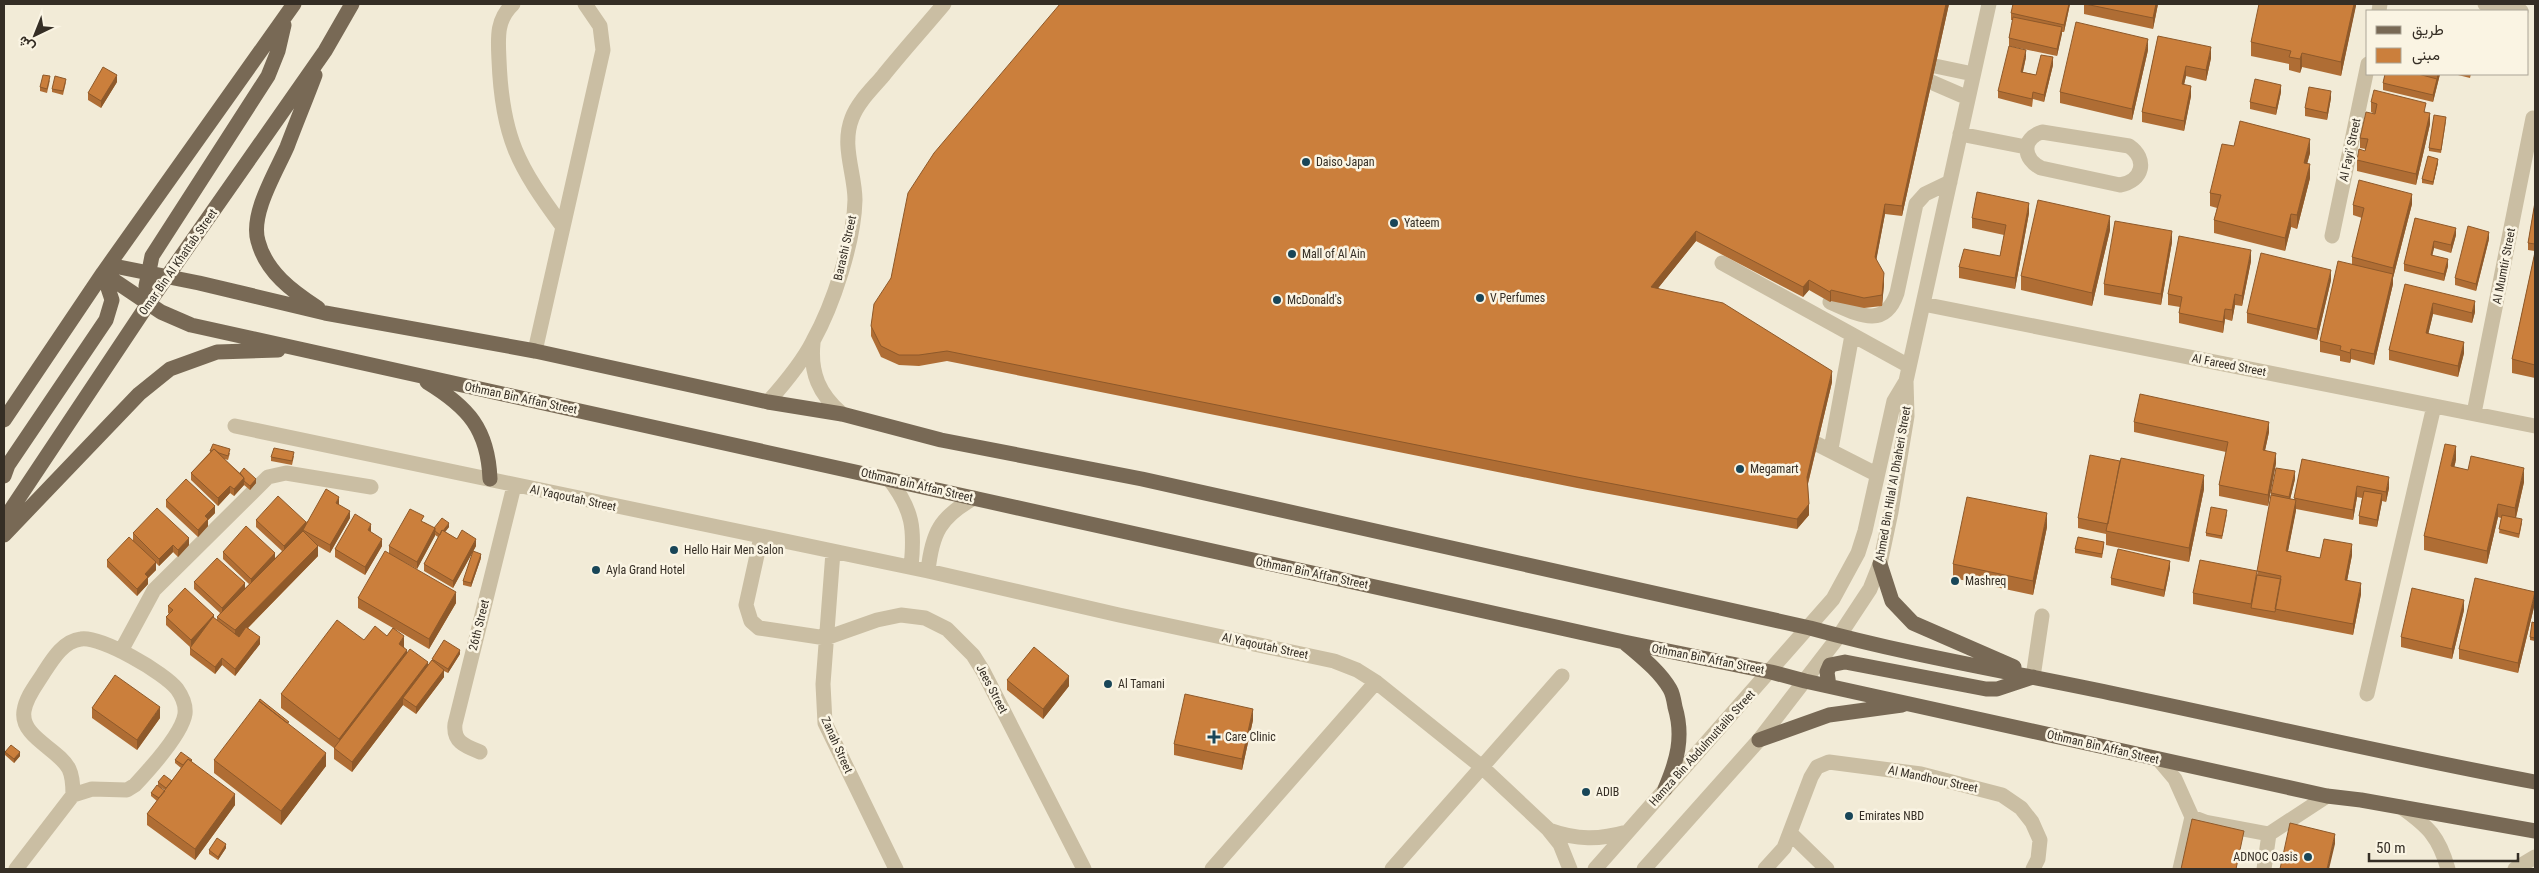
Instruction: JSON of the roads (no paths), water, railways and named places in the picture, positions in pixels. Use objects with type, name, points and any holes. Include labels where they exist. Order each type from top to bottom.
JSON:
[{"type":"main road","points":[[4,420],[106,269],[294,4]]},
{"type":"main road","name":"Omar Bin Al Khattab Street","points":[[4,520],[148,304],[325,51],[352,4]]},
{"type":"main road","points":[[148,304],[148,273],[152,256],[161,238],[268,76],[278,51],[285,19]]},
{"type":"main road","points":[[325,51],[266,192],[258,217],[257,239],[263,256],[277,276],[293,292],[325,314]]},
{"type":"main road","points":[[106,269],[148,273],[325,314],[535,352],[768,402],[842,414],[941,440],[1142,479],[1839,636],[2384,753],[2535,782]]},
{"type":"main road","points":[[4,476],[8,465],[106,320],[112,300],[106,269]]},
{"type":"main road","name":"Othman Bin Affan Street","points":[[106,269],[148,304],[192,326],[1624,642],[1770,672],[2159,760],[2327,796],[2535,831]]},
{"type":"main road","points":[[4,535],[139,394],[170,369],[217,352],[300,350]]},
{"type":"main road","points":[[417,376],[462,406],[477,424],[485,442],[489,460],[490,479]]},
{"type":"main road","points":[[1880,564],[1892,601],[1913,623],[2005,662],[2033,677]]},
{"type":"main road","points":[[1624,642],[1658,674],[1671,690],[1678,716],[1680,746],[1675,766],[1665,789]]},
{"type":"main road","points":[[1829,686],[1827,672],[1830,665],[1845,662],[1986,689],[1997,689],[2033,677]]},
{"type":"main road","points":[[1759,740],[1829,715],[1914,704]]},
{"type":"street","points":[[513,4],[502,18],[498,30],[500,94],[504,118],[520,164],[532,185],[563,227]]},
{"type":"street","points":[[535,352],[603,50],[600,26],[585,4]]},
{"type":"street","name":"Barashi Street","points":[[768,402],[813,341],[842,272],[853,221],[854,181],[848,154],[847,138],[852,118],[862,99],[944,4]]},
{"type":"street","name":"Ahmed Bin Hilal Al Dhaheri Street","points":[[1839,636],[1870,589],[1880,564],[1907,416],[1908,373],[1989,4]]},
{"type":"street","points":[[2485,4],[2515,10]]},
{"type":"street","points":[[1935,66],[1974,74]]},
{"type":"street","name":"Al Fayi' Street","points":[[2332,236],[2366,74]]},
{"type":"street","points":[[1931,82],[1968,98]]},
{"type":"street","name":"Al Mumtir Street","points":[[2474,414],[2534,118]]},
{"type":"street","points":[[2042,132],[2119,143],[2137,151],[2142,160],[2141,170],[2137,178],[2129,183],[2120,185],[2041,168],[2032,164],[2027,156],[2026,147],[2035,134],[2042,132]]},
{"type":"street","points":[[1960,134],[2026,147]]},
{"type":"street","points":[[1830,302],[1866,316],[1880,315],[1891,306],[1897,294],[1916,204],[1925,194],[1950,182]]},
{"type":"street","points":[[1722,263],[1852,335],[1908,373]]},
{"type":"street","name":"Al Fareed Street","points":[[1923,304],[2535,426]]},
{"type":"street","points":[[1852,335],[1824,446],[1876,474]]},
{"type":"street","name":"Barashi Street","points":[[813,341],[812,358],[814,374],[829,403],[842,414]]},
{"type":"street","name":"Ahmed Bin Hilal Al Dhaheri Street","points":[[1810,628],[1833,599],[1858,553],[1894,401],[1908,373]]},
{"type":"street","points":[[2367,694],[2434,406]]},
{"type":"street","name":"Al Yaqoutah Street","points":[[235,426],[490,479],[514,486],[911,567],[1119,615],[1334,660],[1376,682],[1482,767],[1548,829],[1560,844],[1570,869]]},
{"type":"street","points":[[121,651],[154,590],[268,477],[286,473],[371,487]]},
{"type":"street","points":[[889,479],[902,495],[910,514],[914,532],[911,567]]},
{"type":"street","name":"26th Street","points":[[480,752],[459,741],[455,736],[455,724],[514,486]]},
{"type":"street","points":[[928,571],[933,538],[943,521],[957,508],[974,498]]},
{"type":"street","points":[[761,537],[746,605],[746,614],[759,628],[826,638]]},
{"type":"street","name":"Zanah Street","points":[[833,552],[822,698],[825,723],[896,869]]},
{"type":"street","name":"Jees Street","points":[[826,638],[877,620],[901,616],[925,618],[947,629],[961,641],[983,671],[1084,869]]},
{"type":"street","points":[[2033,677],[2042,616]]},
{"type":"street","name":"Hamza Bin Abdulmuttalib Street","points":[[1595,869],[1810,628]]},
{"type":"street","points":[[1644,869],[1759,740],[1839,636]]},
{"type":"street","points":[[22,867],[73,795],[92,789],[127,790],[135,785],[180,728],[183,721],[184,702],[176,688],[165,678],[110,644],[82,638],[71,642],[52,660],[29,696],[24,710],[24,718],[29,728],[63,760],[69,769],[73,795]]},
{"type":"street","points":[[1392,869],[1562,676]]},
{"type":"street","points":[[1212,869],[1376,682]]},
{"type":"street","points":[[2159,760],[2175,779],[2192,816],[2180,869]]},
{"type":"street","name":"Al Mandhour Street","points":[[1765,869],[1779,856],[1790,834],[1810,777],[1817,767],[1829,762],[1841,762],[1921,774],[2002,795],[2022,808],[2032,822],[2040,840],[2038,859],[2033,869]]},
{"type":"street","points":[[2192,816],[2205,822],[2269,834],[2327,796]]},
{"type":"street","points":[[2401,807],[2416,818],[2441,845],[2448,869]]},
{"type":"street","name":"Al Yaqoutah Street","points":[[1548,829],[1567,836],[1587,839],[1607,838],[1627,832]]},
{"type":"street","points":[[1790,834],[1827,869]]},
{"type":"street","points":[[2264,869],[2269,834]]},
{"type":"street","points":[[2515,869],[2535,857]]},
{"type":"place","name":"Daiso Japan","points":[[1306,162]]},
{"type":"place","name":"Yateem","points":[[1394,223]]},
{"type":"place","name":"Mall of Al Ain","points":[[1292,254]]},
{"type":"place","name":"V Perfumes","points":[[1480,298]]},
{"type":"place","name":"McDonald's","points":[[1277,300]]},
{"type":"place","name":"Megamart","points":[[1740,469]]},
{"type":"place","name":"Hello Hair Men Salon","points":[[674,550]]},
{"type":"place","name":"Ayla Grand Hotel","points":[[596,570]]},
{"type":"place","name":"Mashreq","points":[[1955,581]]},
{"type":"place","name":"Al Tamani","points":[[1108,684]]},
{"type":"place","name":"Care Clinic","points":[[1214,737]]},
{"type":"place","name":"ADIB","points":[[1586,792]]},
{"type":"place","name":"Emirates NBD","points":[[1849,816]]},
{"type":"place","name":"ADNOC Oasis","points":[[2308,857]]}]
